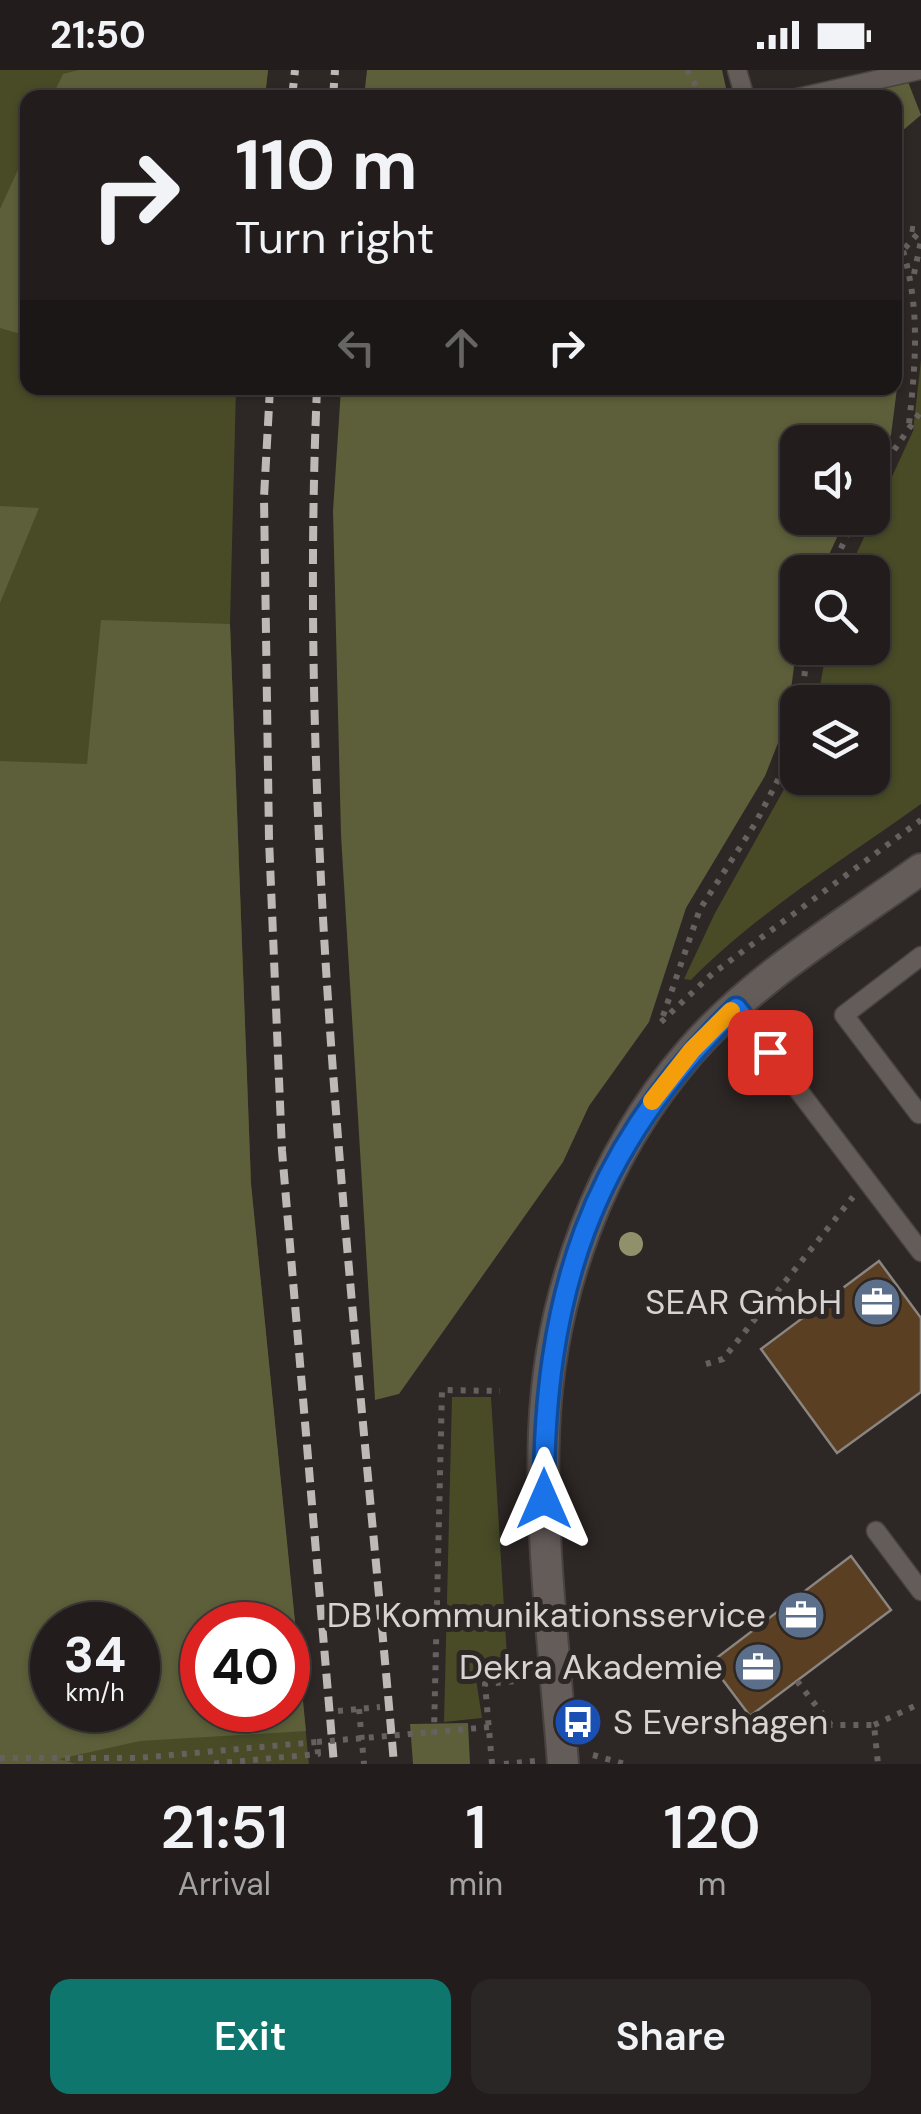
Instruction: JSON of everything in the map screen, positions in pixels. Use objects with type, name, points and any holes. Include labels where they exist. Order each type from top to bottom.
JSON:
[{"type":"street","points":[[564,1760],[544,1482],[548,1380],[572,1266],[594,1210],[626,1142],[692,1050],[800,955],[921,869]]},
{"type":"lane","points":[[814,90],[841,77],[920,70]]},
{"type":"lane","points":[[919,1114],[844,1015],[921,956]]},
{"type":"lane","points":[[736,1008],[921,1252]]},
{"type":"lane","points":[[876,1531],[921,1591]]},
{"type":"path","points":[[905,248],[921,230]]},
{"type":"path","points":[[914,280],[921,241]]},
{"type":"path","points":[[902,242],[920,318],[909,424]]},
{"type":"path","points":[[890,454],[921,412]]},
{"type":"path","points":[[780,775],[755,824],[700,909],[660,1022],[712,974],[921,820]]},
{"type":"path","points":[[706,1364],[723,1359],[866,1180]]},
{"type":"path","points":[[434,1732],[442,1390],[500,1391]]},
{"type":"path","points":[[492,1764],[485,1684],[527,1680]]},
{"type":"path","points":[[797,1681],[831,1725],[874,1725],[921,1703]]},
{"type":"path","points":[[338,1711],[380,1707]]},
{"type":"path","points":[[360,1709],[364,1764]]},
{"type":"path","points":[[874,1725],[878,1764]]},
{"type":"path","points":[[0,1758],[141,1761],[486,1727]]},
{"type":"path","points":[[209,1764],[318,1754],[317,1742]]},
{"type":"path","points":[[504,1764],[564,1760],[624,1764]]},
{"type":"green space","points":[[0,70],[268,70],[266,90],[20,90],[20,395],[236,395],[230,624],[251,1184],[293,1602],[180,1602],[180,1732],[306,1732],[309,1764],[0,1764]]},
{"type":"green space","points":[[79,70],[268,70],[266,90],[55,90],[63,74]]},
{"type":"green space","points":[[367,70],[722,70],[726,90],[365,90]]},
{"type":"green space","points":[[905,74],[921,115],[902,131],[902,90],[833,90]]},
{"type":"green space","points":[[20,165],[20,334],[0,328],[0,209]]},
{"type":"green space","points":[[921,360],[921,804],[773,909],[691,980],[684,979],[715,913],[781,795],[890,795],[890,685],[820,685],[824,665],[890,665],[890,555],[856,555],[865,535],[890,535],[890,481],[913,431]]},
{"type":"green space","points":[[341,395],[896,395],[890,437],[890,425],[780,425],[780,535],[838,535],[829,555],[780,555],[780,665],[794,665],[792,685],[780,685],[780,738],[765,776],[686,908],[649,1022],[589,1106],[563,1162],[399,1394],[375,1400],[341,835],[333,511]]},
{"type":"green space","points":[[0,506],[39,508],[0,603]]},
{"type":"green space","points":[[101,620],[230,624],[251,1184],[293,1602],[180,1602],[180,1732],[289,1732],[140,1741],[59,1759],[76,1764],[0,1764],[0,761],[87,764]]},
{"type":"green space","points":[[452,1397],[491,1397],[508,1673],[476,1679],[482,1718],[444,1722]]},
{"type":"green space","points":[[468,1723],[470,1764],[413,1764],[410,1724]]},
{"type":"building","points":[[879,1261],[921,1318],[921,1392],[837,1453],[761,1349]]},
{"type":"building","points":[[851,1556],[891,1610],[750,1716],[710,1663]]},
{"type":"railway","points":[[293,90],[295,70]]},
{"type":"railway","points":[[334,90],[335,70]]},
{"type":"railway","points":[[270,395],[264,497],[269,839],[282,1151],[334,1764]]},
{"type":"railway","points":[[317,395],[313,560],[322,905],[347,1249],[394,1764]]},
{"type":"slow traffic","points":[[652,1101],[692,1050],[731,1011]]},
{"type":"place","name":"SEAR GmbH","points":[[877,1302]]},
{"type":"place","name":"DB Kommunikationsservice","points":[[801,1615]]},
{"type":"place","name":"Dekra Akademie","points":[[758,1667]]},
{"type":"place","name":"S Evershagen","points":[[578,1722]]},
{"type":"route","points":[[544,1499],[544,1432],[557,1325],[572,1266],[626,1142],[692,1050],[736,1008],[770,1052]]}]
